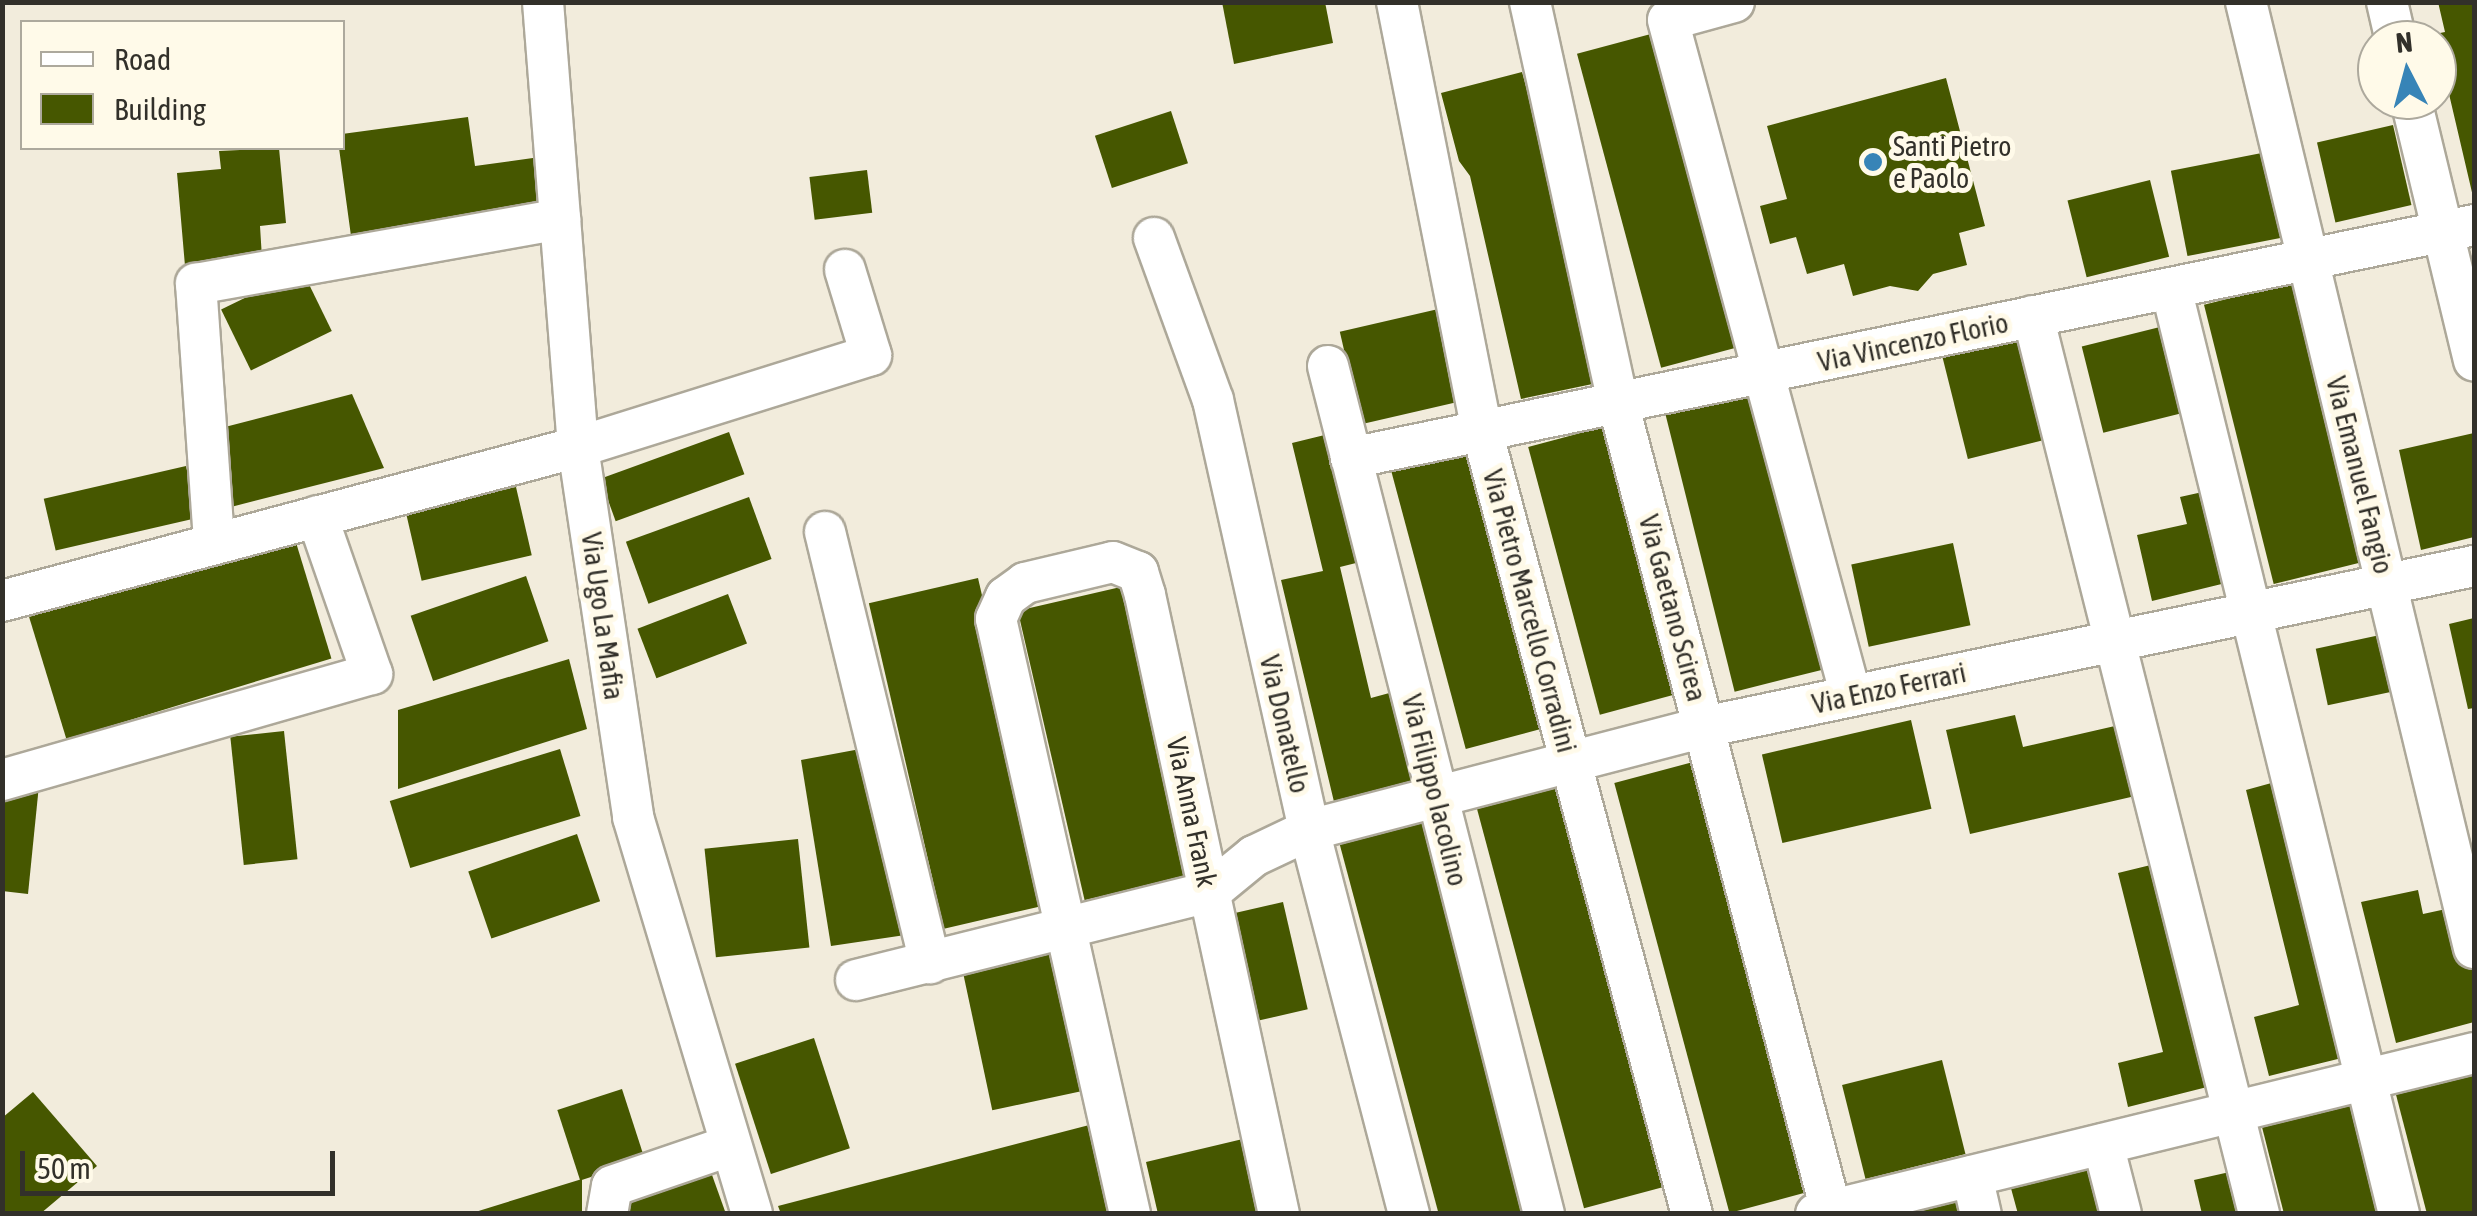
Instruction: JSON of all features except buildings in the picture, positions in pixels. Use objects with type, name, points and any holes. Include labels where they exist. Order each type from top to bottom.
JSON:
[{"type":"street","name":"Via Ugo La Mafia","points":[[543,2],[578,447],[633,817],[752,1214]]},
{"type":"street","name":"Via Gaetano Scirea","points":[[1530,2],[1618,403],[1826,1212]]},
{"type":"street","points":[[1734,2],[1668,20],[1851,696]]},
{"type":"street","name":"Via Emanuel Fangio","points":[[2246,2],[2474,948]]},
{"type":"street","name":"Via Pietro Marcello Corradini","points":[[1406,10],[1482,431],[1692,1214]]},
{"type":"street","points":[[2418,120],[2459,228],[2474,361]]},
{"type":"street","points":[[214,541],[196,284],[560,219]]},
{"type":"street","name":"Via Vincenzo Florio","points":[[1351,458],[2459,228]]},
{"type":"street","name":"Via Donatello","points":[[1154,238],[1213,400],[1309,830],[1409,1214]]},
{"type":"street","points":[[2,601],[214,541],[578,447],[871,354],[845,270]]},
{"type":"street","points":[[2171,288],[2399,1214]]},
{"type":"street","points":[[2033,316],[2259,1214]]},
{"type":"street","name":"Via Filippo Iacolino","points":[[1328,366],[1544,1214]]},
{"type":"street","points":[[2,780],[372,674],[317,516]]},
{"type":"street","points":[[826,532],[930,963]]},
{"type":"street","name":"Via Anna Frank","points":[[1066,930],[996,619],[1006,598],[1026,584],[1113,562],[1138,572],[1279,1214]]},
{"type":"street","name":"Via Enzo Ferrari","points":[[1210,892],[1254,856],[1309,830],[1704,727],[2474,566]]},
{"type":"street","points":[[856,980],[1210,892]]},
{"type":"street","points":[[1066,930],[1130,1214]]},
{"type":"street","points":[[1826,1212],[1976,1195],[2103,1144],[2474,1053]]},
{"type":"street","points":[[2103,1144],[2120,1214]]},
{"type":"street","points":[[607,1214],[612,1186],[730,1146]]},
{"type":"place","name":"Santi Pietro e Paolo","points":[[1873,162]]}]
